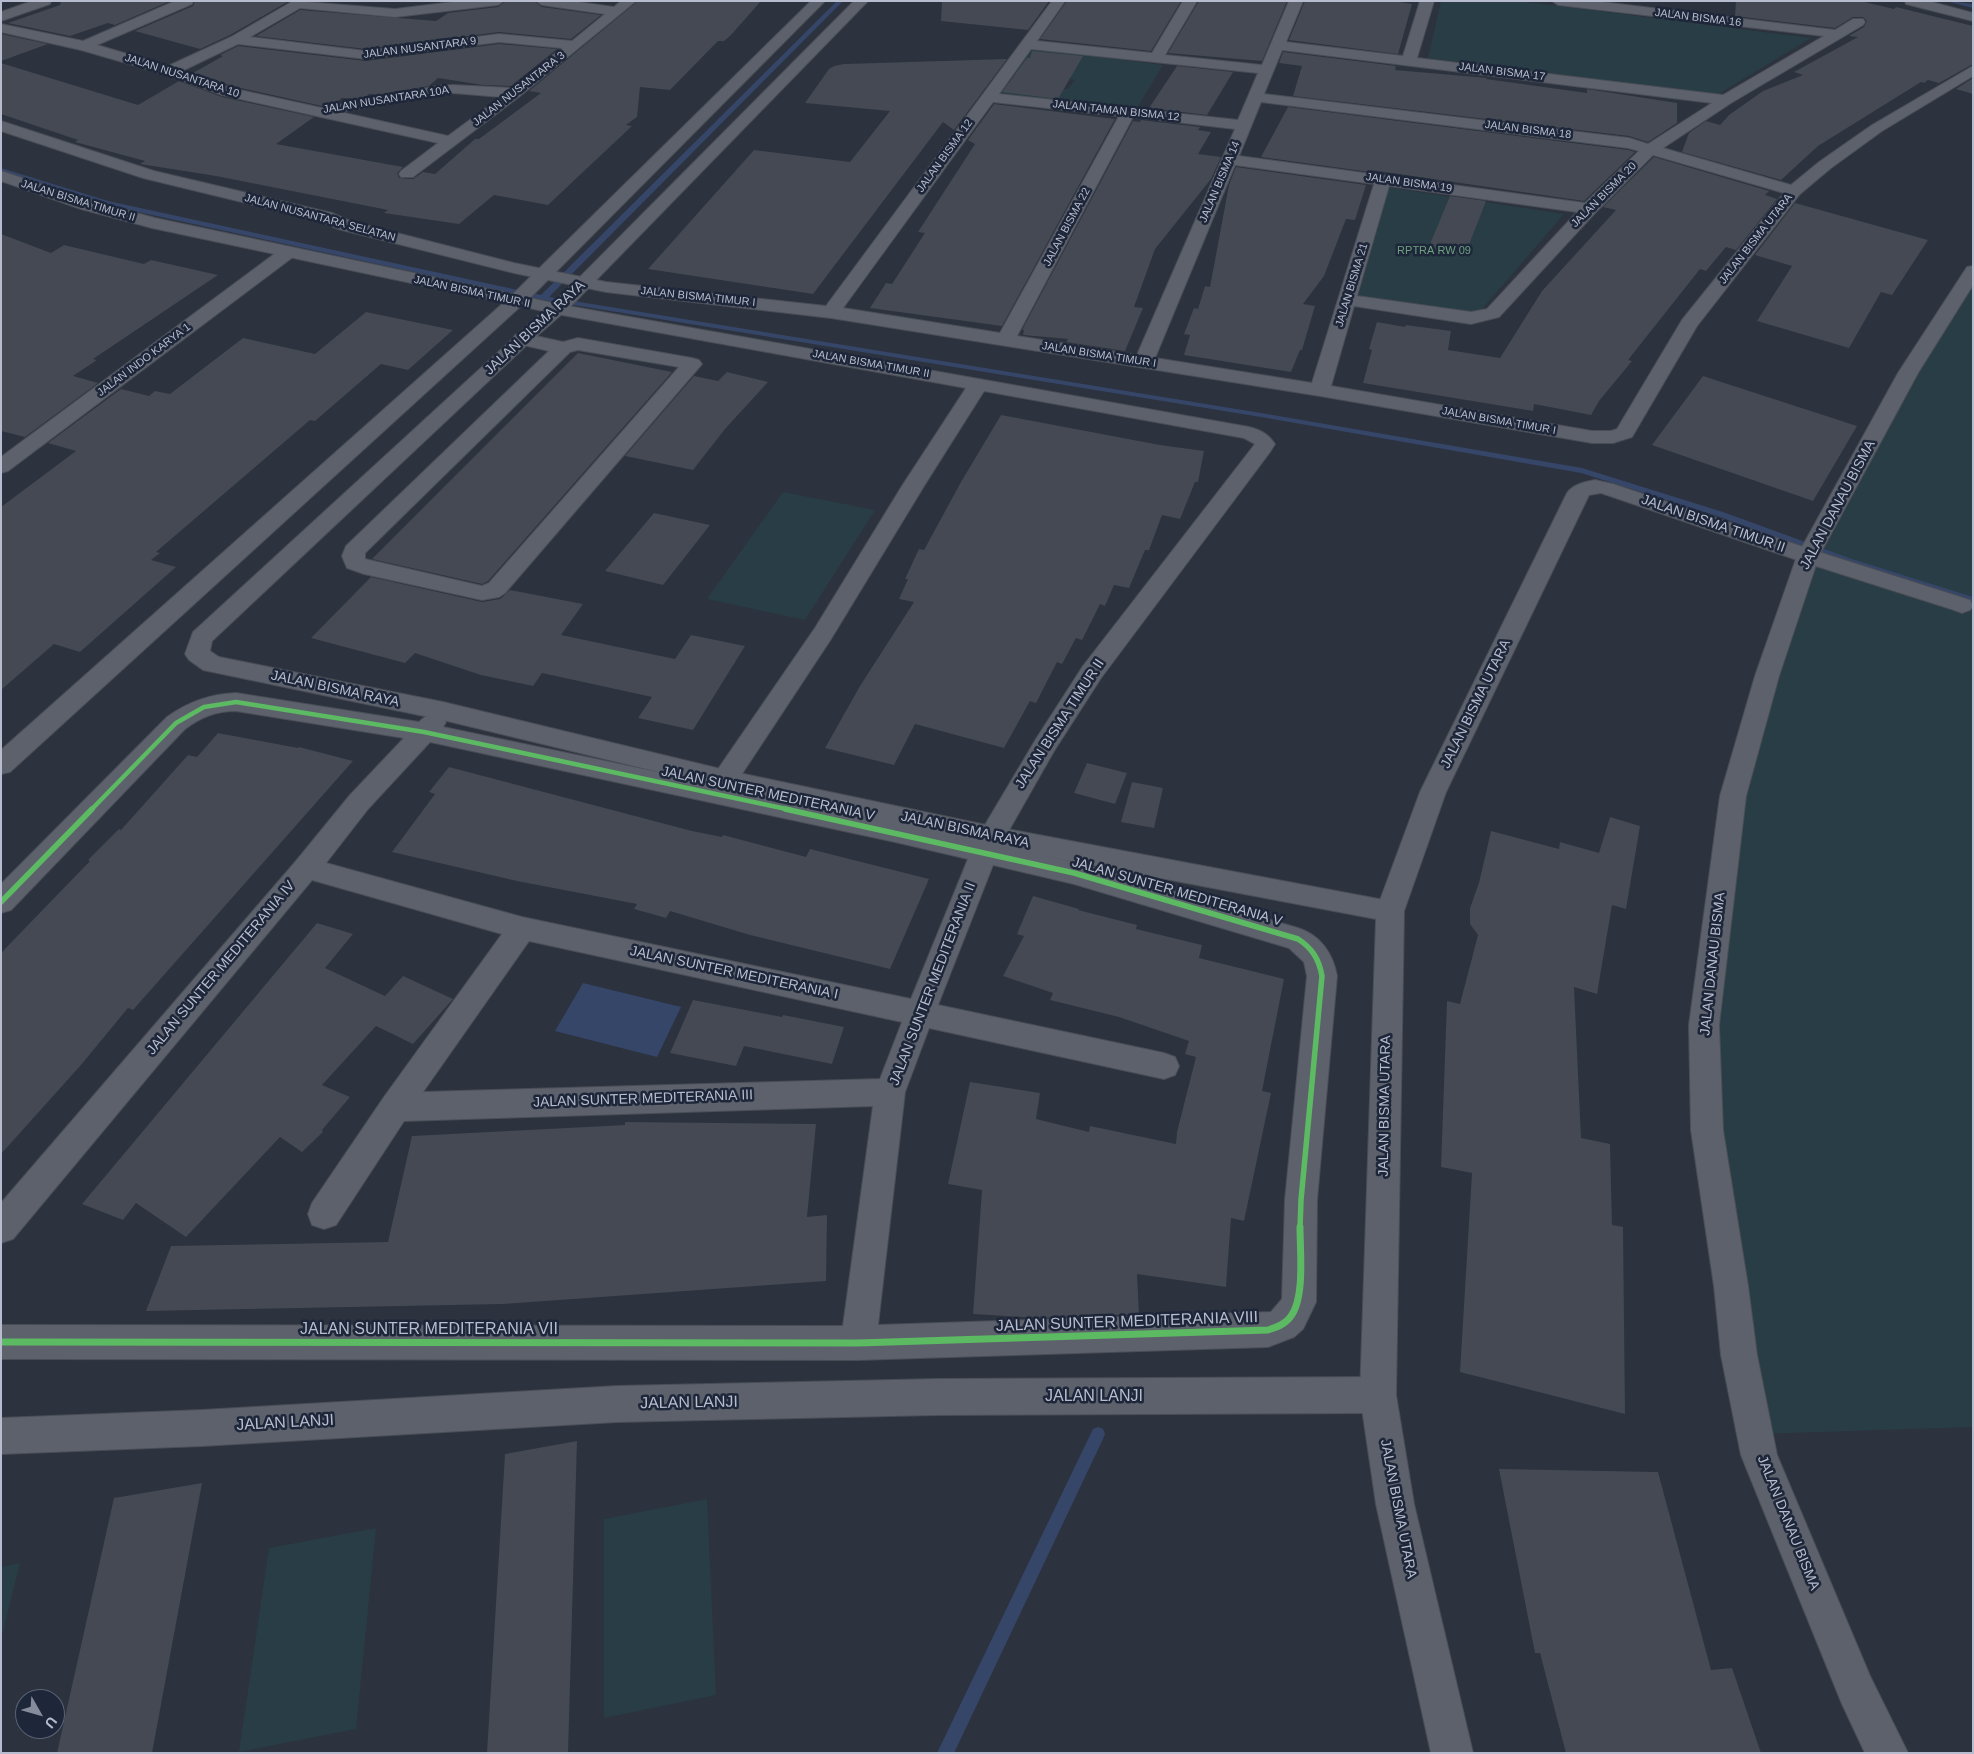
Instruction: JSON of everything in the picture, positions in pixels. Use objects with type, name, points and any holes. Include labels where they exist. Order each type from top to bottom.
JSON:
[{"type":"street","points":[[1,17],[45,1]]},
{"type":"street","points":[[84,46],[187,1]]},
{"type":"street","points":[[395,13],[412,1]]},
{"type":"street","points":[[169,71],[236,40],[301,2],[395,13],[498,1]]},
{"type":"street","points":[[542,1],[617,12]]},
{"type":"street","name":"JALAN NUSANTARA 3","points":[[407,174],[515,93],[630,1]]},
{"type":"street","points":[[1,765],[544,277],[818,1]]},
{"type":"street","name":"JALAN BISMA RAYA","points":[[862,1],[579,284],[561,306],[522,339],[201,638],[198,654],[212,664],[443,711],[988,844],[1390,912]]},
{"type":"street","name":"JALAN BISMA 12","points":[[831,312],[1059,1]]},
{"type":"street","points":[[1156,58],[1190,1]]},
{"type":"street","name":"JALAN BISMA 14","points":[[1144,362],[1296,1]]},
{"type":"street","points":[[1409,61],[1427,1]]},
{"type":"street","name":"JALAN BISMA 16","points":[[1558,1],[1838,34]]},
{"type":"street","points":[[1911,1],[1973,17]]},
{"type":"street","name":"JALAN BISMA 20","points":[[1348,300],[1471,318],[1493,313],[1589,209],[1650,149],[1726,100],[1858,22]]},
{"type":"street","name":"JALAN NUSANTARA 10","points":[[1,28],[84,46],[169,71],[227,92],[451,141]]},
{"type":"street","name":"JALAN NUSANTARA 9","points":[[236,40],[366,55],[499,38],[575,46]]},
{"type":"street","points":[[1027,44],[1267,70]]},
{"type":"street","name":"JALAN BISMA 17","points":[[1277,45],[1726,100]]},
{"type":"street","name":"JALAN BISMA UTARA","points":[[1613,437],[1625,432],[1689,324],[1794,191],[1825,165],[1877,128],[1973,70]]},
{"type":"street","name":"JALAN NUSANTARA 10A","points":[[317,112],[437,90],[453,89],[515,93]]},
{"type":"street","name":"JALAN TAMAN BISMA 12","points":[[989,97],[1244,125]]},
{"type":"street","name":"JALAN BISMA 18","points":[[1255,97],[1629,143],[1794,191]]},
{"type":"street","name":"JALAN BISMA 22","points":[[1006,340],[1128,113]]},
{"type":"street","name":"JALAN NUSANTARA SELATAN","points":[[1,126],[149,175],[326,217],[344,225],[544,277],[579,284]]},
{"type":"street","name":"JALAN BISMA 19","points":[[1229,159],[1589,209]]},
{"type":"street","name":"JALAN BISMA TIMUR II","points":[[1,176],[87,205],[152,223],[287,253],[518,300],[561,306],[716,337],[1248,433],[1260,438],[1264,444],[1092,672],[1040,754],[988,844]]},
{"type":"street","name":"JALAN BISMA 21","points":[[1320,390],[1383,180]]},
{"type":"street","name":"JALAN INDO KARYA 1","points":[[1,467],[287,253]]},
{"type":"street","name":"JALAN DANAU BISMA","points":[[1887,1753],[1856,1690],[1759,1455],[1742,1374],[1707,1130],[1704,1025],[1733,796],[1766,676],[1810,553],[1908,373],[1973,271]]},
{"type":"street","name":"JALAN BISMA TIMUR I","points":[[579,284],[831,312],[1320,390],[1592,437],[1613,437]]},
{"type":"street","points":[[563,348],[354,551],[355,563],[364,567],[482,593],[494,590],[716,337]]},
{"type":"street","points":[[522,339],[563,348],[578,344],[692,364]]},
{"type":"street","points":[[725,779],[823,633],[913,486],[979,384]]},
{"type":"street","name":"JALAN BISMA TIMUR II","points":[[1578,493],[1595,486],[1606,488],[1810,553],[1962,605]]},
{"type":"street","name":"JALAN BISMA UTARA","points":[[1452,1753],[1395,1504],[1378,1395],[1390,912],[1433,792],[1578,493]]},
{"type":"street","name":"JALAN SUNTER MEDITERANIA V","points":[[1,902],[176,723],[195,710],[208,705],[236,702],[424,732],[895,832],[988,844],[1074,873],[1298,939],[1312,950]]},
{"type":"street","name":"JALAN SUNTER MEDITERANIA IV","points":[[1,1228],[360,802],[443,711]]},
{"type":"street","name":"JALAN SUNTER MEDITERANIA II","points":[[858,1343],[890,1092],[951,932],[988,844]]},
{"type":"street","name":"JALAN SUNTER MEDITERANIA I","points":[[306,868],[522,928],[920,1012],[1164,1066]]},
{"type":"street","points":[[324,1214],[395,1107],[522,928]]},
{"type":"street","name":"JALAN SUNTER MEDITERANIA VIII","points":[[858,1343],[1268,1330],[1282,1325],[1291,1317],[1299,1302],[1301,1200],[1322,976],[1318,960],[1312,950]]},
{"type":"street","name":"JALAN SUNTER MEDITERANIA III","points":[[395,1107],[890,1092]]},
{"type":"street","name":"JALAN SUNTER MEDITERANIA VII","points":[[1,1342],[858,1343]]},
{"type":"street","name":"JALAN LANJI","points":[[1,1436],[212,1428],[616,1404],[937,1397],[1378,1395]]},
{"type":"street","name":"JALAN DANAU BISMA","points":[[1856,1690],[1906,1753]]},
{"type":"green space","points":[[1441,1],[1519,1],[1811,38],[1717,95],[1428,58]]},
{"type":"green space","points":[[1028,48],[1163,65],[1134,113],[995,96],[1004,83],[1068,89],[1075,80],[1011,72]]},
{"type":"green space","name":"RPTRA RW 09","points":[[1386,187],[1564,214],[1478,314],[1358,298]]},
{"type":"green space","points":[[1973,273],[1973,1427],[1761,1434],[1707,1130],[1733,796],[1808,556]]},
{"type":"green space","points":[[783,492],[875,510],[805,620],[707,599]]},
{"type":"green space","points":[[707,1499],[716,1695],[604,1718],[604,1519]]},
{"type":"green space","points":[[376,1528],[356,1729],[239,1752],[269,1548]]},
{"type":"green space","points":[[20,1563],[1,1640],[1,1567]]},
{"type":"water","points":[[583,983],[681,1007],[657,1057],[555,1031]]},
{"type":"building","points":[[61,1],[170,1],[115,25],[108,23],[70,36],[8,23],[60,5]]},
{"type":"building","points":[[195,1],[289,1],[230,35],[200,49],[135,31],[193,6]]},
{"type":"building","points":[[506,1],[534,1],[542,7],[601,15],[571,39],[499,32],[366,49],[256,36],[300,10],[436,21],[448,13],[498,7]]},
{"type":"building","points":[[638,1],[761,1],[731,35],[724,41],[718,41],[670,90],[640,87],[637,117],[626,125],[632,126],[548,205],[494,195],[459,224],[384,213],[388,210],[216,176],[140,164],[145,161],[75,142],[78,140],[1,114],[1,63],[138,105],[179,81],[222,97],[314,117],[276,144],[403,167],[397,173],[399,178],[413,179],[423,172],[435,174],[475,139],[479,139],[541,93],[529,91]]},
{"type":"building","points":[[942,1],[1049,1],[1028,30],[941,21]]},
{"type":"building","points":[[1067,1],[1181,1],[1151,51],[1040,39]]},
{"type":"building","points":[[1199,1],[1287,1],[1262,61],[1168,53]]},
{"type":"building","points":[[1305,1],[1393,1],[1412,4],[1398,54],[1289,40]]},
{"type":"building","points":[[1736,1],[1860,1],[1894,9],[1896,7],[1973,26],[1973,64],[1939,83],[1928,80],[1924,83],[1921,82],[1818,146],[1781,180],[1682,152],[1689,133],[1706,121],[1720,125],[1729,115],[1763,91],[1803,75],[1794,72],[1858,37],[1849,36],[1864,27],[1867,21],[1863,17],[1853,17],[1835,28],[1735,16]]},
{"type":"building","points":[[1,34],[48,44],[1,61]]},
{"type":"building","points":[[499,44],[557,49],[511,86],[483,85],[438,78],[429,86],[379,95],[369,94],[365,98],[358,99],[342,98],[334,104],[322,106],[232,86],[193,73],[223,56],[220,55],[238,46],[366,61]]},
{"type":"building","points":[[1032,51],[1083,56],[1058,99],[1002,92],[1027,58],[1030,58]]},
{"type":"building","points":[[1283,52],[1396,66],[1395,70],[1487,78],[1587,93],[1587,89],[1677,103],[1677,123],[1648,142],[1629,136],[1293,96],[1302,66],[1279,63]]},
{"type":"building","points":[[1007,59],[954,130],[943,122],[813,294],[648,269],[754,150],[850,162],[890,111],[805,103],[829,69],[834,66],[844,64]]},
{"type":"building","points":[[1177,66],[1233,72],[1207,115],[1149,108]]},
{"type":"building","points":[[1973,78],[1973,94],[1956,89]]},
{"type":"building","points":[[994,104],[1115,119],[1002,326],[870,308],[886,283],[892,284],[925,233],[918,232],[975,144],[968,140]]},
{"type":"building","points":[[1288,107],[1635,152],[1584,201],[1371,170],[1370,172],[1261,157]]},
{"type":"building","points":[[1141,120],[1200,127],[1198,130],[1211,132],[1198,154],[1221,157],[1211,179],[1155,249],[1134,307],[1143,308],[1125,351],[1066,342],[1068,339],[1023,335],[1024,330],[1022,330],[1133,121],[1140,122]]},
{"type":"building","points":[[1654,157],[1769,191],[1765,195],[1777,199],[1736,250],[1726,247],[1706,271],[1700,269],[1628,360],[1632,361],[1599,401],[1591,415],[1534,404],[1533,411],[1363,383],[1372,350],[1369,349],[1377,322],[1405,327],[1406,325],[1451,331],[1448,350],[1500,358],[1542,291],[1616,210],[1603,207]]},
{"type":"building","points":[[1236,167],[1366,185],[1355,220],[1346,219],[1324,276],[1303,304],[1315,306],[1302,350],[1300,350],[1291,372],[1184,355],[1190,335],[1184,334],[1194,308],[1198,309],[1205,286],[1210,287],[1229,185]]},
{"type":"building","points":[[1450,196],[1486,201],[1465,255],[1428,249]]},
{"type":"building","points":[[1795,203],[1928,240],[1892,295],[1881,292],[1849,348],[1757,321],[1792,266],[1755,255]]},
{"type":"building","points":[[1,234],[51,253],[64,245],[144,264],[151,260],[218,275],[93,359],[97,360],[73,376],[98,383],[25,437],[1,431]]},
{"type":"building","points":[[366,312],[453,330],[408,370],[381,364],[315,421],[310,420],[156,552],[160,553],[151,560],[176,567],[80,652],[54,644],[1,690],[1,507],[76,451],[48,443],[121,389],[149,396],[155,391],[170,394],[243,338],[315,354]]},
{"type":"building","points":[[578,353],[672,372],[488,581],[482,584],[372,559]]},
{"type":"building","points":[[727,372],[768,382],[725,429],[693,470],[625,456],[694,376],[718,381]]},
{"type":"building","points":[[1703,376],[1857,426],[1813,501],[1652,445]]},
{"type":"building","points":[[1001,415],[1160,445],[1204,451],[1198,482],[1195,482],[1180,519],[1162,515],[1149,550],[1145,550],[1129,588],[1114,585],[1105,606],[1100,604],[1082,640],[1076,638],[1062,664],[1057,662],[1036,703],[1030,701],[1004,748],[915,724],[894,765],[825,748],[860,686],[914,602],[899,599],[908,579],[905,579],[919,549],[924,550],[961,482]]},
{"type":"building","points":[[654,513],[710,525],[663,585],[605,571]]},
{"type":"building","points":[[371,577],[482,602],[500,599],[510,590],[583,604],[561,635],[675,659],[691,635],[745,646],[693,730],[638,718],[652,697],[542,673],[533,686],[481,675],[415,653],[405,663],[311,638]]},
{"type":"building","points":[[218,733],[299,747],[353,761],[133,1010],[128,1008],[81,1065],[1,1154],[1,953],[90,861],[88,860],[119,829],[121,830],[188,755],[197,757]]},
{"type":"building","points":[[1087,763],[1127,773],[1115,804],[1074,793]]},
{"type":"building","points":[[449,767],[692,831],[722,837],[723,835],[806,857],[810,849],[929,879],[890,969],[750,935],[670,911],[666,918],[634,909],[637,904],[517,881],[392,852],[435,794],[429,792]]},
{"type":"building","points":[[1132,782],[1163,788],[1154,828],[1121,822]]},
{"type":"building","points":[[1610,817],[1640,826],[1626,909],[1612,905],[1597,994],[1574,987],[1581,1138],[1610,1144],[1612,1225],[1623,1227],[1625,1414],[1460,1372],[1472,1173],[1441,1167],[1447,1001],[1460,1004],[1478,935],[1470,924],[1470,908],[1479,883],[1491,831],[1559,849],[1560,842],[1599,853]]},
{"type":"building","points":[[1033,896],[1137,925],[1136,929],[1202,945],[1199,958],[1284,979],[1262,1091],[1271,1093],[1244,1221],[1231,1218],[1226,1287],[1137,1274],[1139,1314],[1040,1318],[973,1314],[982,1190],[948,1184],[970,1082],[1040,1093],[1036,1119],[1089,1132],[1090,1126],[1176,1144],[1177,1132],[1196,1057],[1185,1054],[1189,1041],[1119,1017],[1050,1000],[1053,993],[1003,976],[1024,936],[1017,934]]},
{"type":"building","points":[[317,923],[353,934],[325,968],[385,996],[403,976],[453,999],[413,1044],[376,1026],[322,1085],[350,1097],[322,1130],[323,1132],[302,1152],[280,1137],[186,1237],[136,1203],[123,1220],[82,1204]]},
{"type":"building","points":[[693,1000],[844,1027],[832,1064],[744,1046],[736,1066],[670,1053]]},
{"type":"building","points":[[625,1122],[816,1124],[807,1217],[827,1215],[826,1281],[503,1304],[146,1311],[171,1246],[388,1242],[412,1136],[625,1125]]},
{"type":"building","points":[[577,1441],[568,1753],[487,1753],[505,1454]]},
{"type":"building","points":[[1499,1469],[1658,1472],[1711,1670],[1732,1668],[1761,1753],[1566,1753],[1540,1653],[1535,1653]]},
{"type":"building","points":[[202,1483],[152,1753],[57,1753],[60,1739],[65,1739],[65,1717],[114,1498]]},
{"type":"waterway","points":[[543,298],[840,1]]},
{"type":"waterway","points":[[1952,1],[1973,6]]},
{"type":"waterway","points":[[1,170],[106,203],[543,298]]},
{"type":"waterway","points":[[543,298],[1261,415],[1582,471],[1720,514],[1849,561],[1973,600]]},
{"type":"waterway","points":[[945,1753],[1098,1434]]},
{"type":"cycle path","points":[[1,902],[176,723],[190,713],[204,707],[219,703],[236,702],[424,732],[895,832],[1074,873],[1298,939],[1315,954],[1320,964],[1322,976],[1301,1200],[1299,1302],[1291,1317],[1282,1325],[1268,1330],[858,1343],[1,1342]]}]
